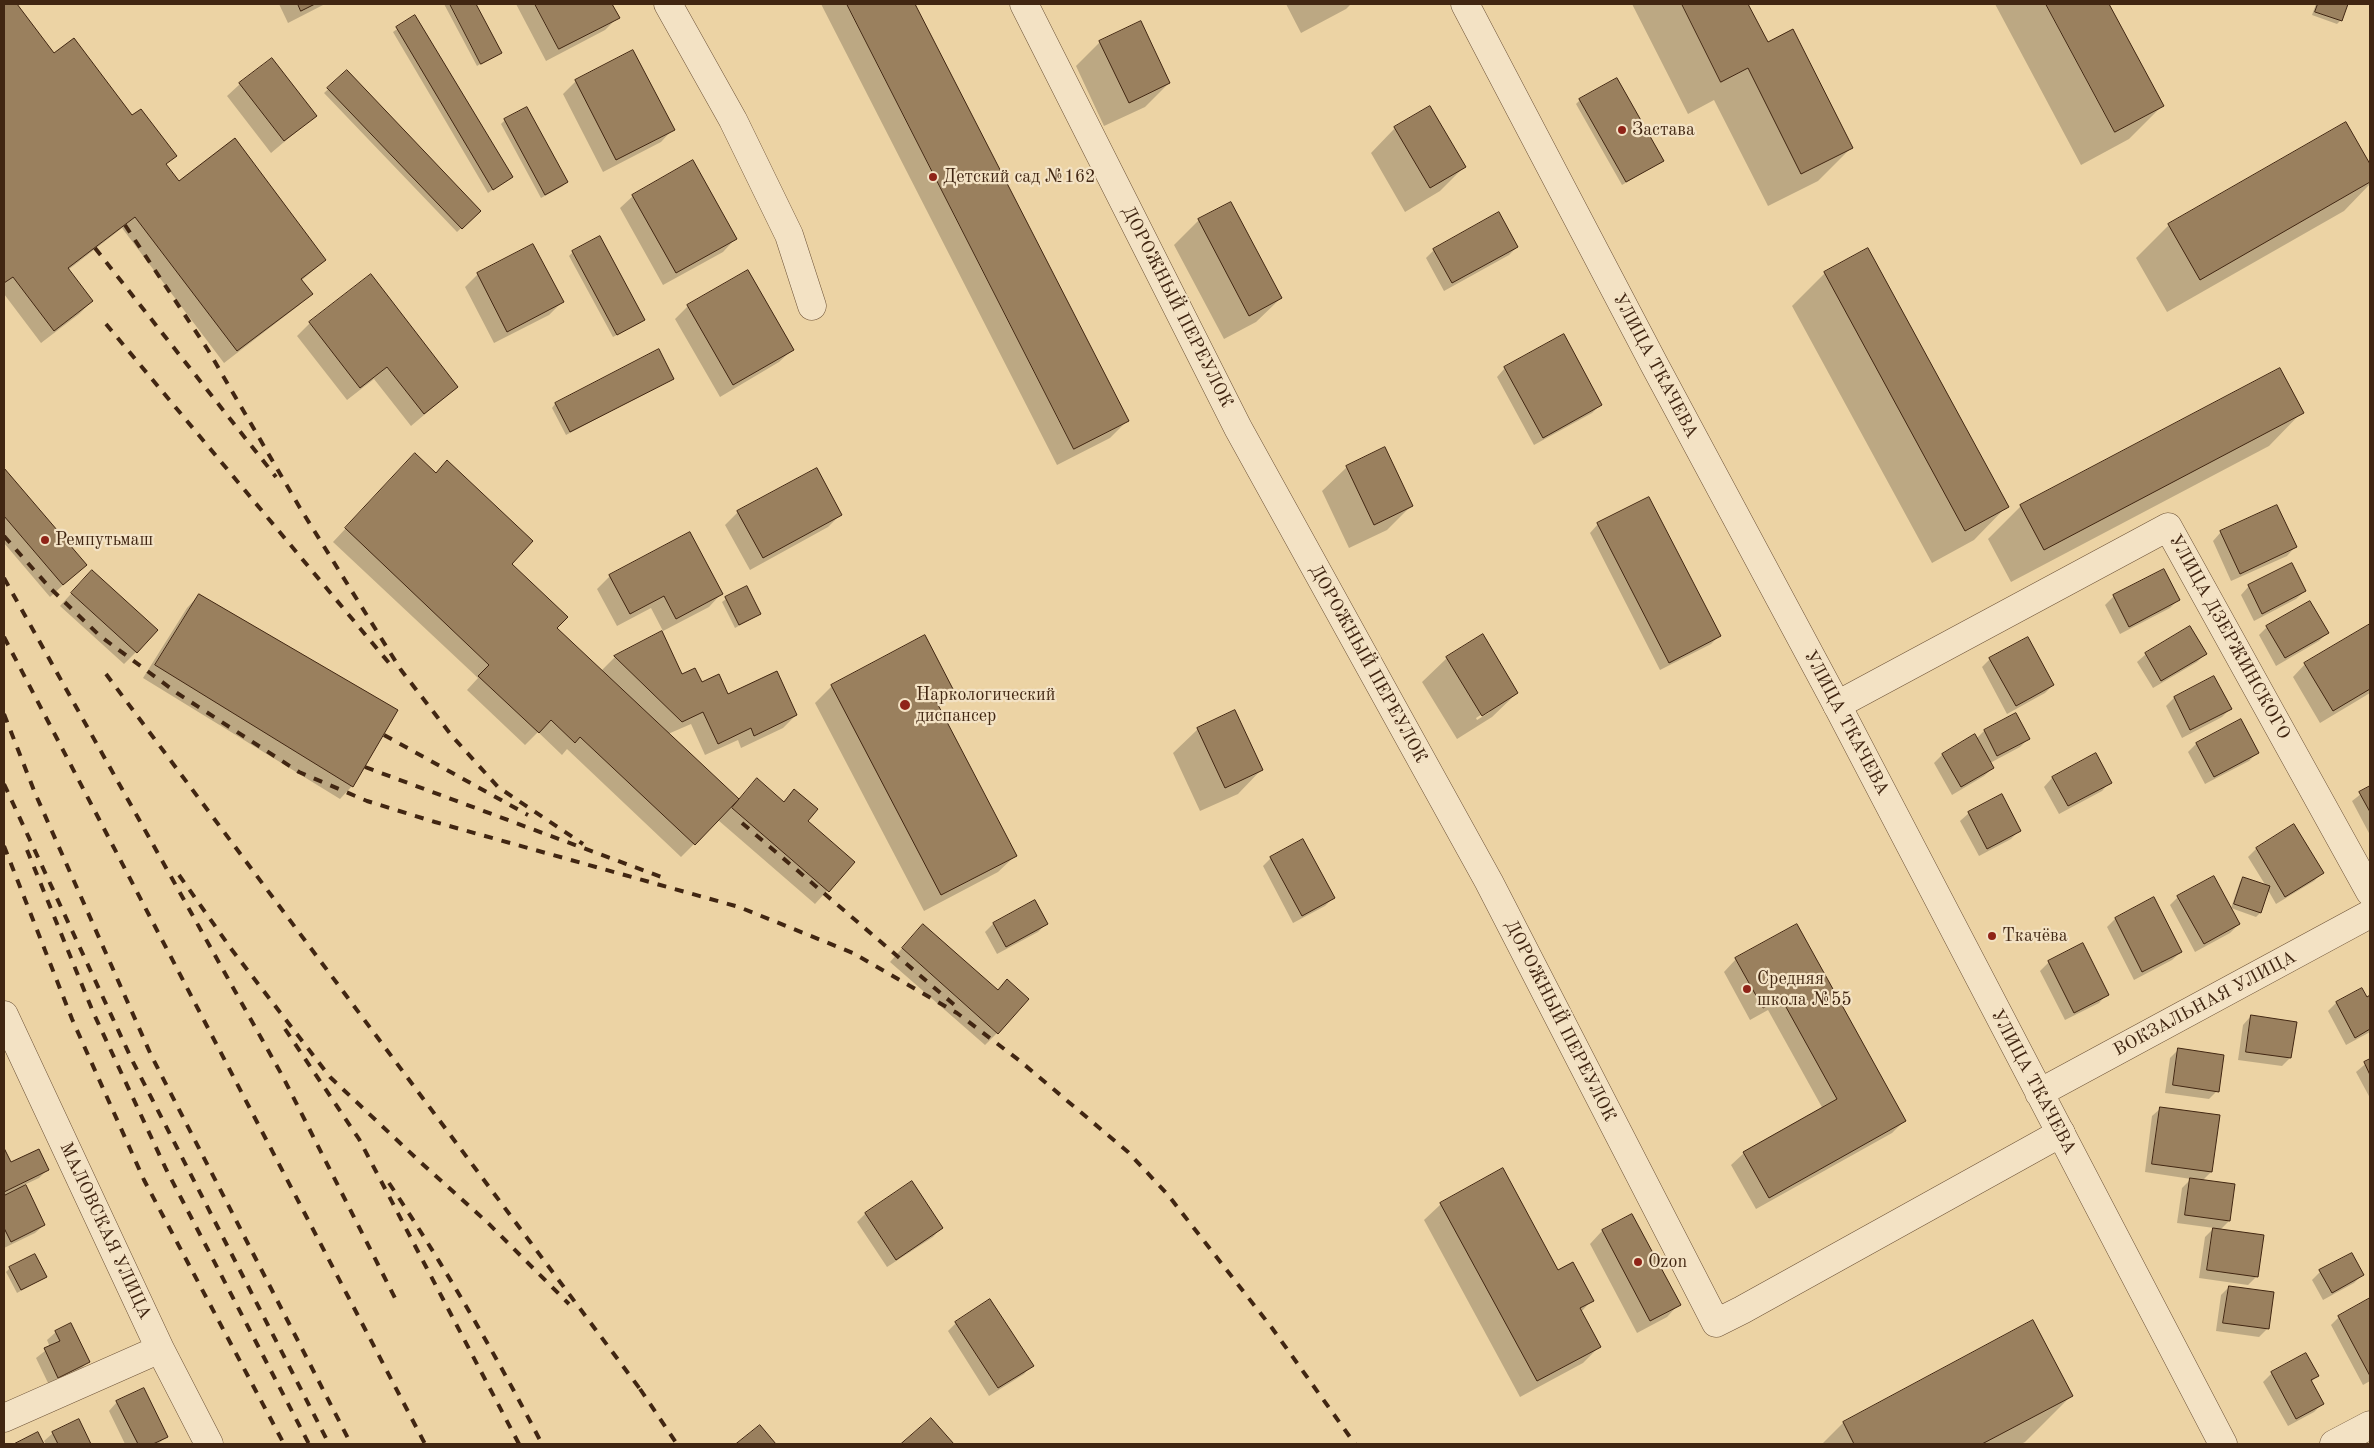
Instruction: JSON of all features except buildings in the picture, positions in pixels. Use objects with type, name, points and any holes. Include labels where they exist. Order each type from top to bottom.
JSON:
[{"type":"street","points":[[668,4],[733,120],[789,235],[812,306]]},
{"type":"street","name":"ДОРОЖНЫЙ ПЕРЕУЛОК","points":[[1024,4],[1238,428],[1489,882],[1716,1322],[1742,1310],[2061,1133]]},
{"type":"street","name":"УЛИЦА ТКАЧЕВА","points":[[1465,4],[1649,356],[1837,706],[2223,1444]]},
{"type":"street","name":"УЛИЦА ДЗЕРЖИНСКОГО","points":[[1837,706],[2168,527],[2370,892]]},
{"type":"street","name":"ВОКЗАЛЬНАЯ УЛИЦА","points":[[2039,1093],[2370,914]]},
{"type":"street","name":"МАЛОВСКАЯ УЛИЦА","points":[[4,1015],[160,1349],[209,1444]]},
{"type":"street","points":[[4,1418],[160,1349]]},
{"type":"street","points":[[2334,1444],[2370,1425]]},
{"type":"railway","points":[[125,225],[208,350],[300,508],[401,670],[452,736],[498,787],[583,844]]},
{"type":"railway","points":[[95,248],[276,477]]},
{"type":"railway","points":[[106,324],[394,669]]},
{"type":"railway","points":[[4,536],[50,588],[100,636],[177,693],[299,772],[367,801],[435,822],[739,907],[853,953],[957,1013],[1020,1061],[1128,1152],[1168,1195],[1272,1328],[1355,1444]]},
{"type":"railway","points":[[4,578],[283,1077],[395,1298]]},
{"type":"railway","points":[[4,637],[425,1444]]},
{"type":"railway","points":[[106,674],[643,1393]]},
{"type":"railway","points":[[4,714],[35,793],[151,1055],[351,1444]]},
{"type":"railway","points":[[384,735],[528,815]]},
{"type":"railway","points":[[365,767],[664,878]]},
{"type":"railway","points":[[4,784],[132,1060],[329,1444]]},
{"type":"railway","points":[[742,823],[958,1008]]},
{"type":"railway","points":[[4,846],[72,1019],[144,1180],[284,1444]]},
{"type":"railway","points":[[27,850],[93,1012],[166,1169],[309,1444]]},
{"type":"railway","points":[[179,875],[232,950],[330,1077],[488,1223],[569,1304]]},
{"type":"railway","points":[[285,1029],[359,1139],[519,1444]]},
{"type":"railway","points":[[389,1183],[469,1312],[507,1377],[542,1444]]},
{"type":"railway","points":[[640,1389],[677,1444]]},
{"type":"place","name":"Застава","points":[[1622,130]]},
{"type":"place","name":"Детский сад №162","points":[[933,177]]},
{"type":"place","name":"Ремпутьмаш","points":[[45,540]]},
{"type":"place","name":"Наркологический диспансер","points":[[905,705]]},
{"type":"place","name":"Ткачёва","points":[[1992,936]]},
{"type":"place","name":"Средняя школа №55","points":[[1747,989]]},
{"type":"place","name":"Ozon","points":[[1638,1262]]}]
